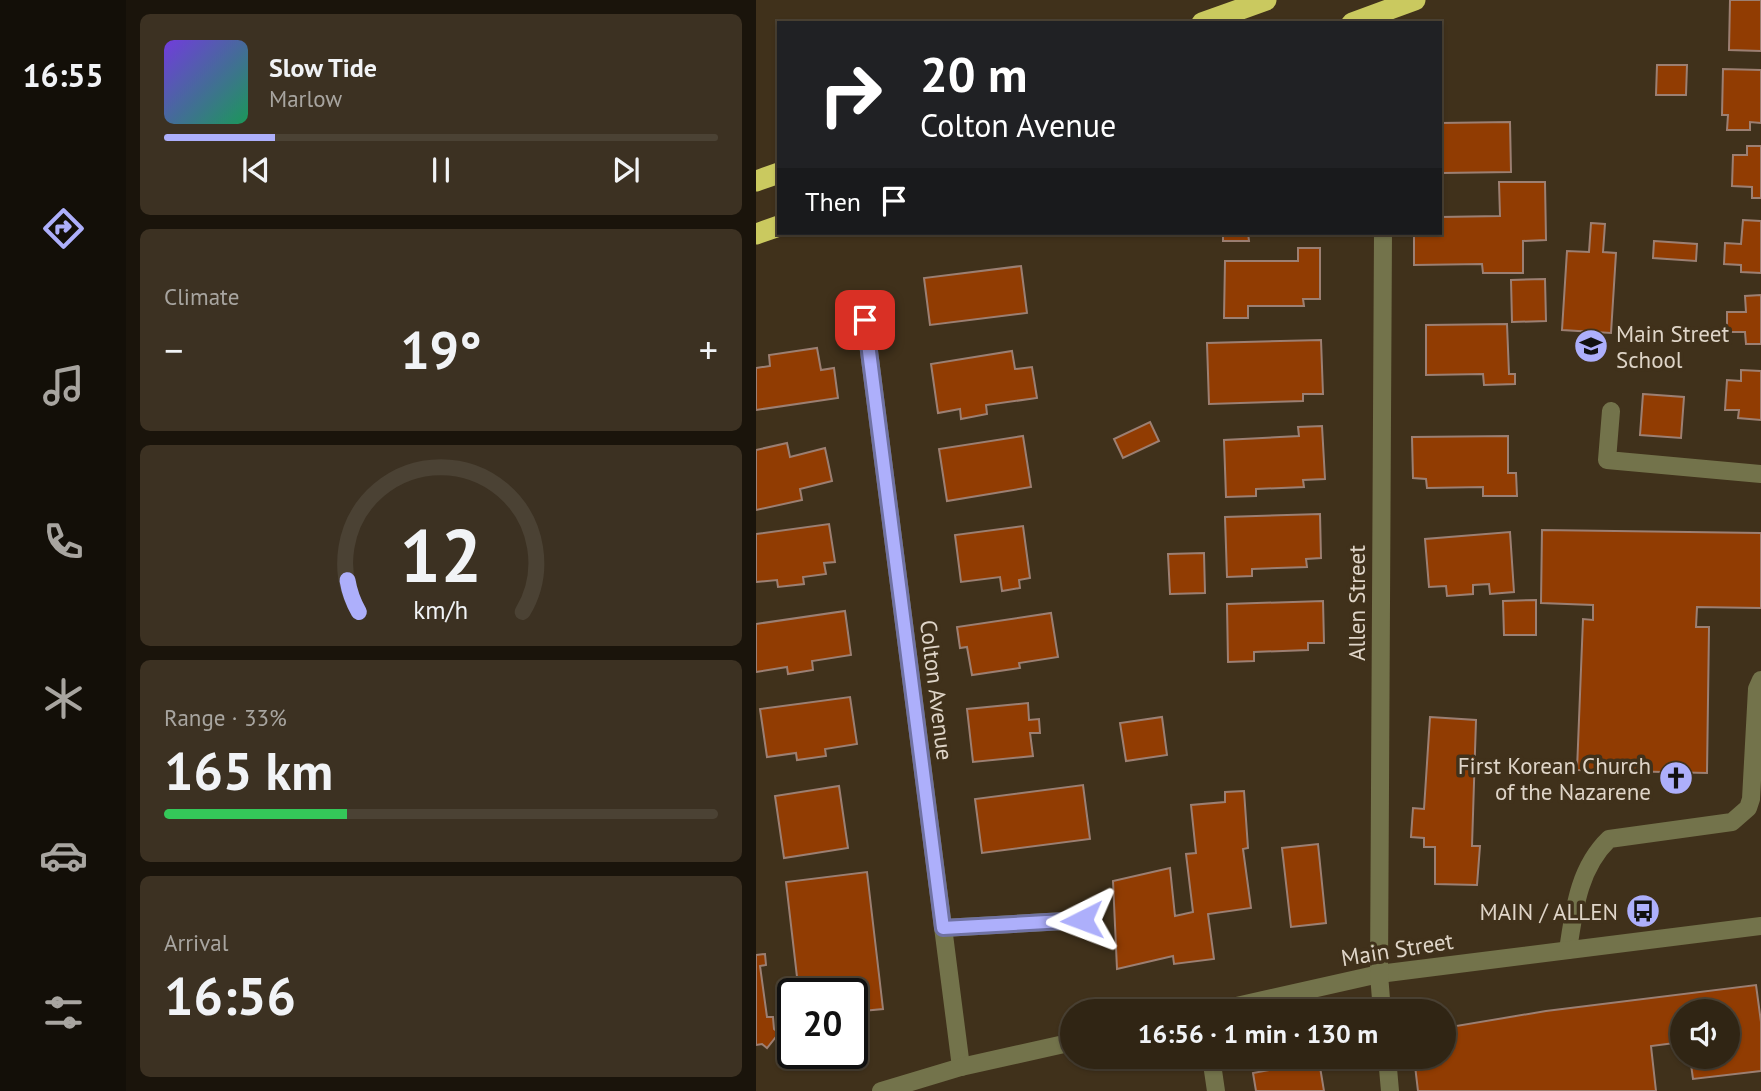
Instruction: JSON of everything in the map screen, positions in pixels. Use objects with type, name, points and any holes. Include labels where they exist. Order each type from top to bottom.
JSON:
[{"type":"highway","points":[[1208,21],[1266,0]]},
{"type":"highway","points":[[1357,21],[1415,0]]},
{"type":"highway","points":[[756,181],[777,174]]},
{"type":"highway","points":[[756,233],[777,227]]},
{"type":"street","name":"Allen Street","points":[[1381,999],[1383,235]]},
{"type":"street","name":"Colton Avenue","points":[[865,320],[961,1067]]},
{"type":"street","points":[[1611,411],[1607,460],[1761,474]]},
{"type":"street","points":[[1569,950],[1576,898],[1597,850],[1609,839],[1732,822],[1748,808],[1751,799],[1757,689],[1761,680]]},
{"type":"street","points":[[943,928],[1082,920]]},
{"type":"street","name":"Main Street","points":[[1268,999],[1379,974],[1761,926]]},
{"type":"street","points":[[881,1091],[936,1084],[961,1067],[1060,1045]]},
{"type":"street","points":[[1213,1069],[1216,1091]]},
{"type":"street","points":[[1388,1069],[1390,1091]]},
{"type":"building","points":[[1730,0],[1761,0],[1761,51],[1729,50]]},
{"type":"building","points":[[1657,65],[1687,65],[1686,95],[1656,95]]},
{"type":"building","points":[[1723,69],[1761,70],[1761,123],[1750,122],[1750,130],[1727,130],[1728,115],[1722,115]]},
{"type":"building","points":[[1510,122],[1511,172],[1442,173],[1442,123]]},
{"type":"building","points":[[1747,146],[1761,146],[1761,198],[1752,198],[1752,187],[1732,186],[1733,155],[1747,155]]},
{"type":"building","points":[[1499,182],[1545,182],[1546,240],[1523,241],[1523,273],[1483,273],[1482,264],[1414,265],[1414,235],[1442,235],[1442,217],[1500,216]]},
{"type":"building","points":[[1743,220],[1761,221],[1761,273],[1741,272],[1741,265],[1724,264],[1725,243],[1741,244]]},
{"type":"building","points":[[1591,223],[1605,224],[1603,252],[1616,253],[1611,333],[1562,330],[1567,251],[1589,252]]},
{"type":"building","points":[[1223,235],[1248,235],[1249,241],[1223,241]]},
{"type":"building","points":[[1654,241],[1697,244],[1696,261],[1653,258]]},
{"type":"building","points":[[1298,248],[1320,248],[1320,299],[1303,299],[1304,306],[1248,306],[1248,318],[1224,318],[1225,261],[1298,261]]},
{"type":"building","points":[[1021,266],[1027,313],[930,325],[924,278]]},
{"type":"building","points":[[1545,279],[1546,321],[1512,322],[1511,280]]},
{"type":"building","points":[[1761,295],[1761,344],[1746,344],[1745,332],[1727,332],[1727,312],[1746,312],[1745,296]]},
{"type":"building","points":[[1507,324],[1509,374],[1515,374],[1515,384],[1484,385],[1483,374],[1426,375],[1426,325]]},
{"type":"building","points":[[1321,340],[1323,394],[1303,394],[1303,401],[1209,404],[1207,343]]},
{"type":"building","points":[[817,348],[821,370],[834,368],[838,398],[756,410],[756,368],[770,366],[769,355]]},
{"type":"building","points":[[1012,351],[1015,369],[1032,367],[1037,398],[986,405],[987,414],[961,419],[960,409],[938,413],[931,364]]},
{"type":"building","points":[[1741,370],[1761,371],[1761,420],[1738,418],[1739,410],[1725,410],[1727,380],[1741,381]]},
{"type":"building","points":[[1643,394],[1684,397],[1681,438],[1640,435]]},
{"type":"building","points":[[1150,422],[1159,441],[1123,458],[1114,439]]},
{"type":"building","points":[[1322,426],[1325,479],[1303,480],[1304,487],[1256,489],[1256,496],[1226,497],[1224,440],[1299,436],[1298,427]]},
{"type":"building","points":[[1023,436],[1031,487],[947,501],[939,449]]},
{"type":"building","points":[[1508,436],[1508,473],[1516,473],[1517,496],[1483,496],[1483,487],[1427,488],[1426,479],[1413,478],[1412,437]]},
{"type":"building","points":[[787,443],[790,457],[825,448],[832,481],[800,489],[802,500],[756,510],[756,450]]},
{"type":"building","points":[[1320,514],[1321,558],[1306,559],[1307,567],[1252,569],[1252,576],[1227,577],[1225,517]]},
{"type":"building","points":[[829,524],[835,562],[824,563],[826,574],[803,577],[804,584],[778,587],[777,580],[756,582],[756,534]]},
{"type":"building","points":[[1023,526],[1030,578],[1019,580],[1020,588],[1002,591],[1000,577],[961,582],[955,535]]},
{"type":"building","points":[[1542,530],[1761,533],[1761,608],[1697,607],[1696,627],[1709,627],[1707,773],[1577,770],[1583,619],[1593,620],[1593,605],[1541,603]]},
{"type":"building","points":[[1510,532],[1514,592],[1490,594],[1489,584],[1473,585],[1473,594],[1447,596],[1446,586],[1429,587],[1425,539]]},
{"type":"building","points":[[1204,553],[1205,593],[1170,594],[1168,554]]},
{"type":"building","points":[[1536,600],[1536,635],[1504,635],[1503,601]]},
{"type":"building","points":[[1323,601],[1324,643],[1308,643],[1308,650],[1254,652],[1254,661],[1228,662],[1227,604]]},
{"type":"building","points":[[845,611],[851,655],[812,661],[813,670],[788,674],[787,667],[756,672],[756,624]]},
{"type":"building","points":[[1051,613],[1058,657],[1019,663],[1020,668],[972,675],[967,647],[960,648],[957,627]]},
{"type":"building","points":[[850,697],[857,744],[825,749],[826,756],[797,760],[796,753],[767,757],[760,709]]},
{"type":"building","points":[[1028,703],[1029,720],[1039,719],[1040,733],[1030,733],[1033,756],[973,762],[967,709]]},
{"type":"building","points":[[1162,717],[1167,755],[1126,761],[1120,723]]},
{"type":"building","points":[[1430,717],[1476,720],[1472,846],[1480,846],[1477,885],[1435,884],[1435,847],[1424,847],[1424,838],[1411,837],[1413,808],[1424,809]]},
{"type":"building","points":[[1083,785],[1090,839],[982,853],[975,799]]},
{"type":"building","points":[[839,786],[848,848],[784,858],[775,796]]},
{"type":"building","points":[[1244,791],[1248,848],[1243,849],[1251,908],[1208,914],[1214,959],[1174,964],[1173,956],[1117,969],[1113,881],[1170,868],[1175,916],[1193,912],[1186,854],[1196,853],[1191,805],[1225,802],[1225,792]]},
{"type":"building","points":[[1318,844],[1326,923],[1291,927],[1282,848]]},
{"type":"building","points":[[867,872],[883,1009],[868,1010],[868,978],[797,978],[786,882]]},
{"type":"building","points":[[765,954],[766,965],[760,966],[767,1017],[773,1017],[774,1029],[777,1031],[777,1036],[767,1048],[762,1044],[756,1045],[756,955]]},
{"type":"building","points":[[1756,985],[1761,1022],[1761,1071],[1693,1079],[1692,1069],[1740,1069],[1740,999],[1670,999],[1670,1044],[1651,1046],[1656,1091],[1418,1091],[1415,1069],[1456,1069],[1456,1026],[1546,1011]]},
{"type":"building","points":[[1275,1069],[1320,1069],[1324,1091],[1256,1091],[1253,1073]]},
{"type":"place","name":"Main Street School","points":[[1591,346]]},
{"type":"place","name":"First Korean Church of the Nazarene","points":[[1676,778]]},
{"type":"place","name":"MAIN / ALLEN","points":[[1643,911]]},
{"type":"route","points":[[865,320],[943,928],[1082,920]]}]
